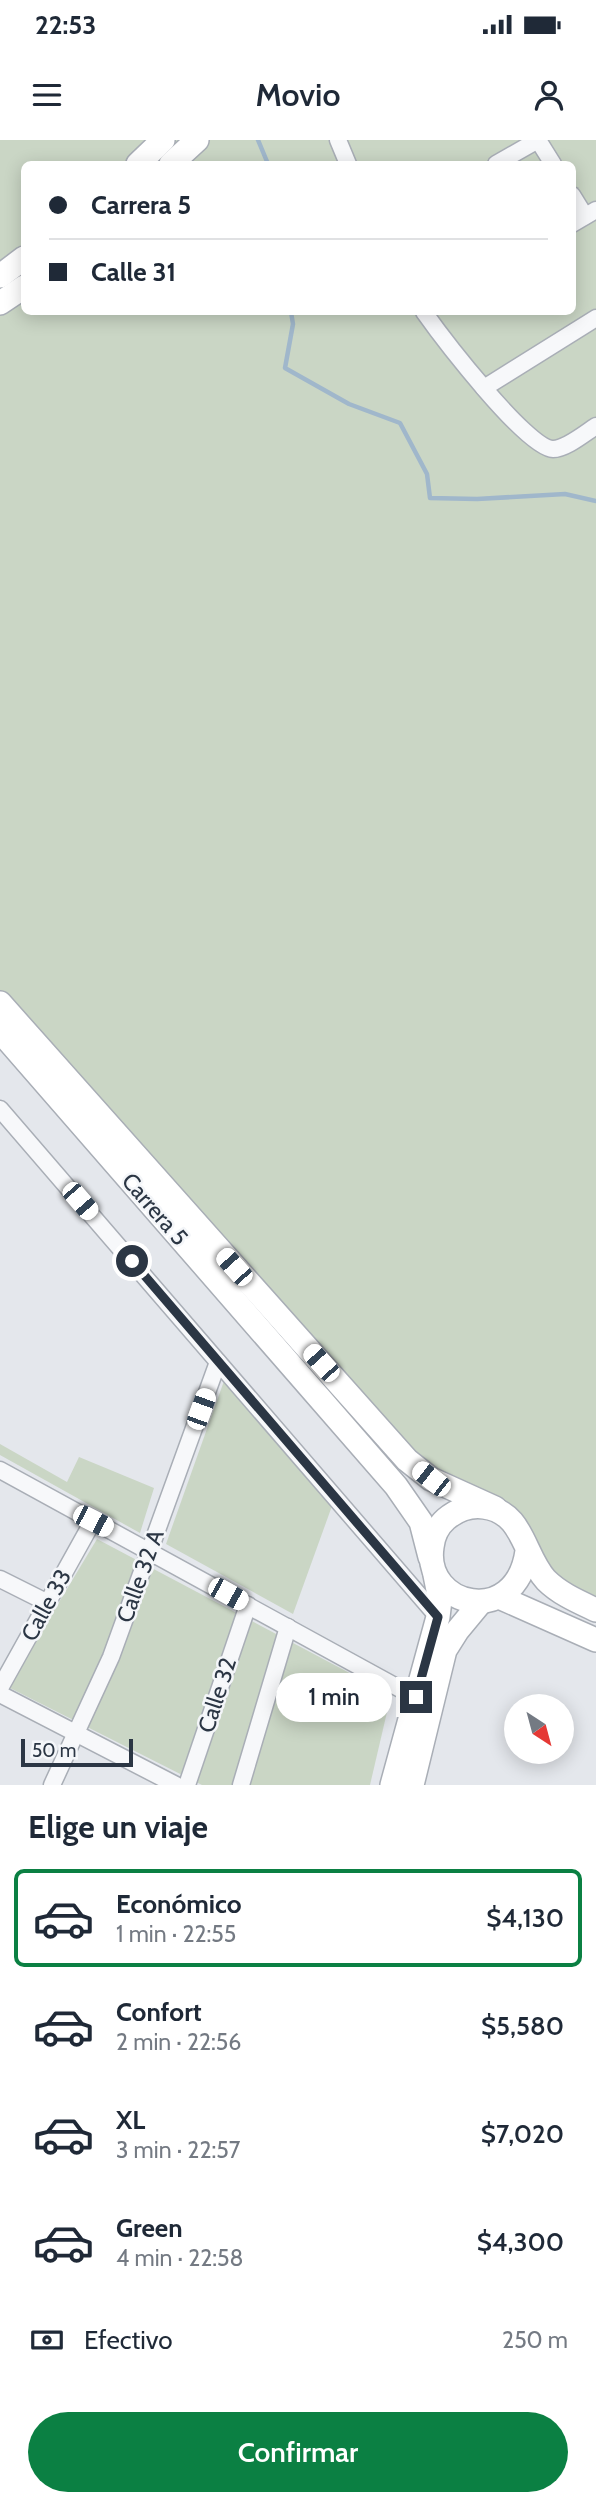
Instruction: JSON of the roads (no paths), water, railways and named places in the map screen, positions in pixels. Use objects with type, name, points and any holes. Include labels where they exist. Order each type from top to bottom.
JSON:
[{"type":"main road","points":[[141,161],[163,140]]},
{"type":"main road","points":[[174,161],[197,140]]},
{"type":"main road","points":[[0,276],[21,260]]},
{"type":"main road","points":[[0,303],[21,289]]},
{"type":"main road","points":[[0,1003],[407,1460],[431,1479],[511,1518],[522,1532],[527,1551],[546,1580],[569,1597],[596,1610]]},
{"type":"main road","name":"Carrera 5","points":[[0,1031],[396,1486],[421,1522],[440,1600],[424,1702]]},
{"type":"main road","points":[[495,1508],[476,1506],[458,1510],[443,1522],[433,1538],[433,1566],[446,1590],[463,1599],[490,1599],[596,1640]]},
{"type":"main road","points":[[392,1785],[445,1650],[457,1631],[490,1599],[514,1586],[524,1569],[527,1551]]},
{"type":"main road","points":[[412,1785],[424,1702]]},
{"type":"street","points":[[338,140],[347,161]]},
{"type":"street","points":[[501,161],[538,140],[551,161]]},
{"type":"street","points":[[576,202],[585,217]]},
{"type":"street","points":[[428,315],[484,388],[524,433],[548,449],[557,449],[596,426]]},
{"type":"street","points":[[484,388],[596,318]]},
{"type":"street","points":[[0,1109],[438,1617]]},
{"type":"street","name":"Calle 32 A","points":[[52,1785],[111,1657],[218,1362]]},
{"type":"street","points":[[0,1470],[424,1702]]},
{"type":"street","name":"Calle 33","points":[[0,1689],[93,1521]]},
{"type":"street","points":[[0,1579],[48,1603]]},
{"type":"street","name":"Calle 32","points":[[187,1785],[247,1605]]},
{"type":"street","points":[[241,1785],[288,1627]]},
{"type":"street","points":[[0,1694],[164,1782]]},
{"type":"waterway","points":[[258,140],[267,161]]},
{"type":"waterway","points":[[292,315],[293,324],[285,368],[349,404],[400,423],[427,474],[430,498],[477,499],[565,494],[596,501]]}]
